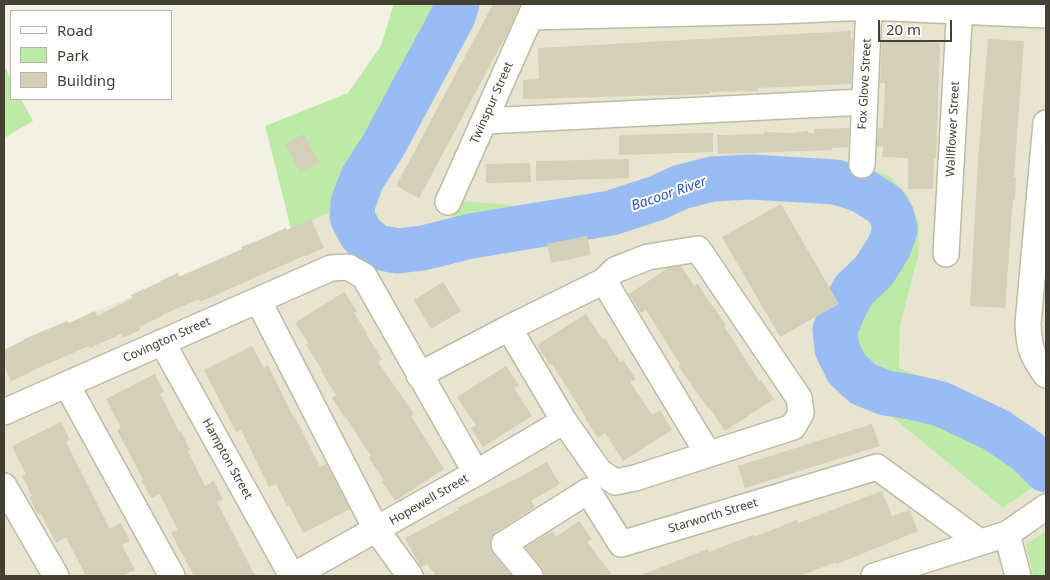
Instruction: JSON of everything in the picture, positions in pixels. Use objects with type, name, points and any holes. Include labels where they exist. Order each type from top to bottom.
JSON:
[{"type":"street","points":[[533,10],[869,5],[959,7],[1046,15]]},
{"type":"street","name":"Fox Glove Street","points":[[862,165],[869,5]]},
{"type":"street","name":"Wallflower Street","points":[[946,254],[959,7]]},
{"type":"street","name":"Twinspur Street","points":[[448,202],[533,10]]},
{"type":"street","points":[[484,122],[864,102]]},
{"type":"street","points":[[1046,123],[1028,324],[1029,344],[1036,360],[1046,375]]},
{"type":"street","points":[[476,473],[420,375],[509,328],[604,281],[615,270],[648,257],[698,249],[799,398],[801,414],[793,427],[635,478],[615,482],[599,471],[564,421],[509,328]]},
{"type":"street","name":"Covington Street","points":[[4,412],[331,268],[348,267],[364,276],[420,375]]},
{"type":"street","points":[[604,281],[708,454]]},
{"type":"street","points":[[258,300],[376,529],[410,576]]},
{"type":"street","name":"Hampton Street","points":[[162,342],[292,576]]},
{"type":"street","points":[[67,385],[172,576]]},
{"type":"street","name":"Hopewell Street","points":[[292,576],[476,473],[564,421]]},
{"type":"street","name":"Starworth Street","points":[[530,576],[504,544],[588,491],[621,544],[877,467],[980,542]]},
{"type":"street","points":[[4,486],[56,576]]},
{"type":"street","points":[[874,576],[1007,534],[1046,507]]},
{"type":"street","points":[[1007,534],[1018,576]]},
{"type":"shaded area","points":[[474,4],[1046,4],[1046,454],[1011,426],[964,393],[899,368],[900,325],[918,257],[860,168],[724,170],[638,192],[559,209],[515,205],[444,233],[412,237],[385,228],[367,216],[364,201],[372,183]]},
{"type":"shaded area","points":[[727,193],[872,209],[875,239],[826,303],[816,335],[821,361],[842,392],[869,407],[891,416],[1003,508],[1046,478],[1046,531],[1026,545],[1033,576],[4,576],[4,351],[338,209],[358,243],[522,245],[638,221]]},
{"type":"green space","points":[[392,4],[474,4],[372,183],[364,201],[367,216],[385,228],[412,237],[444,233],[460,201],[559,209],[638,192],[724,170],[860,168],[888,175],[908,196],[919,225],[918,257],[900,325],[899,368],[964,393],[1011,426],[1046,454],[1046,478],[1003,508],[891,416],[869,407],[842,392],[821,361],[816,335],[826,303],[875,239],[872,209],[727,193],[638,221],[522,245],[421,260],[384,255],[358,243],[338,209],[291,229],[265,126],[348,93],[381,46]]},
{"type":"green space","points":[[4,65],[10,78],[10,100],[22,100],[33,121],[4,138]]},
{"type":"green space","points":[[1046,531],[1046,576],[1033,576],[1026,544]]},
{"type":"building","points":[[493,4],[520,4],[509,30],[419,198],[396,186]]},
{"type":"building","points":[[851,31],[851,39],[853,39],[851,84],[758,88],[758,91],[710,92],[710,94],[523,99],[523,80],[539,79],[538,48]]},
{"type":"building","points":[[988,39],[1024,41],[1014,177],[1016,177],[1015,200],[1013,199],[1005,308],[970,306],[978,160]]},
{"type":"building","points":[[882,40],[940,43],[936,159],[934,159],[933,189],[908,189],[908,158],[882,157],[883,146],[877,147],[878,128],[883,128],[885,83],[880,83]]},
{"type":"building","points":[[849,128],[848,147],[832,148],[832,150],[718,154],[717,135],[762,135],[764,132],[790,133],[808,131],[808,133],[814,133],[814,129]]},
{"type":"building","points":[[713,133],[713,152],[619,155],[619,135]]},
{"type":"building","points":[[304,134],[319,163],[300,172],[285,144]]},
{"type":"building","points":[[629,159],[629,178],[536,181],[536,161]]},
{"type":"building","points":[[530,163],[531,182],[486,183],[486,164]]},
{"type":"building","points":[[781,204],[839,304],[780,337],[722,237]]},
{"type":"building","points":[[311,219],[324,248],[200,302],[199,299],[162,315],[139,327],[140,330],[123,338],[121,334],[90,348],[89,346],[11,381],[4,364],[4,350],[24,339],[67,321],[69,323],[95,311],[97,316],[133,298],[131,295],[160,281],[178,273],[179,277],[242,249],[241,247]]},
{"type":"building","points":[[587,236],[591,255],[551,263],[547,244]]},
{"type":"building","points":[[681,266],[694,286],[698,284],[726,325],[724,326],[759,381],[761,380],[774,399],[725,431],[678,366],[680,364],[646,310],[641,313],[629,294],[668,268]]},
{"type":"building","points":[[443,282],[461,311],[431,329],[414,300]]},
{"type":"building","points":[[344,292],[357,311],[354,313],[382,359],[378,362],[414,414],[411,416],[444,469],[395,501],[369,458],[371,456],[332,398],[336,395],[295,323]]},
{"type":"building","points":[[586,314],[603,340],[605,338],[620,362],[623,360],[636,379],[630,382],[652,415],[660,410],[672,430],[623,461],[605,433],[598,438],[552,364],[550,365],[537,345]]},
{"type":"building","points":[[252,346],[264,368],[268,365],[320,467],[326,464],[350,509],[303,533],[276,484],[269,487],[241,430],[236,432],[204,370]]},
{"type":"building","points":[[506,366],[519,385],[514,388],[532,416],[483,447],[471,428],[476,425],[457,397]]},
{"type":"building","points":[[155,374],[164,392],[160,394],[179,432],[181,431],[190,450],[188,451],[205,486],[214,481],[223,499],[217,502],[255,576],[194,576],[171,533],[178,530],[160,494],[151,498],[141,480],[143,480],[117,430],[121,428],[106,399]]},
{"type":"building","points":[[61,422],[70,440],[66,442],[110,529],[121,523],[130,541],[122,545],[135,570],[122,576],[86,576],[66,537],[56,543],[41,514],[38,515],[29,497],[32,496],[22,476],[26,474],[12,446]]},
{"type":"building","points":[[872,424],[880,446],[745,488],[738,466]]},
{"type":"building","points":[[547,462],[560,484],[531,501],[535,507],[496,532],[491,538],[490,545],[493,553],[512,576],[436,576],[427,564],[421,567],[405,538]]},
{"type":"building","points":[[882,491],[892,516],[910,510],[918,531],[837,564],[836,562],[800,576],[641,576],[708,549],[709,552],[797,520],[798,523]]},
{"type":"building","points":[[579,521],[592,539],[587,542],[613,576],[544,576],[541,567],[525,548],[552,531],[556,537]]},
{"type":"waterway","name":"Bacoor River","points":[[457,4],[453,16],[383,146],[362,179],[353,203],[352,217],[361,234],[376,247],[398,251],[423,248],[471,236],[611,213],[657,198],[681,187],[712,179],[751,177],[836,182],[863,191],[885,205],[892,216],[895,230],[889,247],[874,271],[854,290],[835,330],[837,349],[847,369],[863,384],[886,393],[941,404],[996,430],[1027,451],[1046,470]]}]
